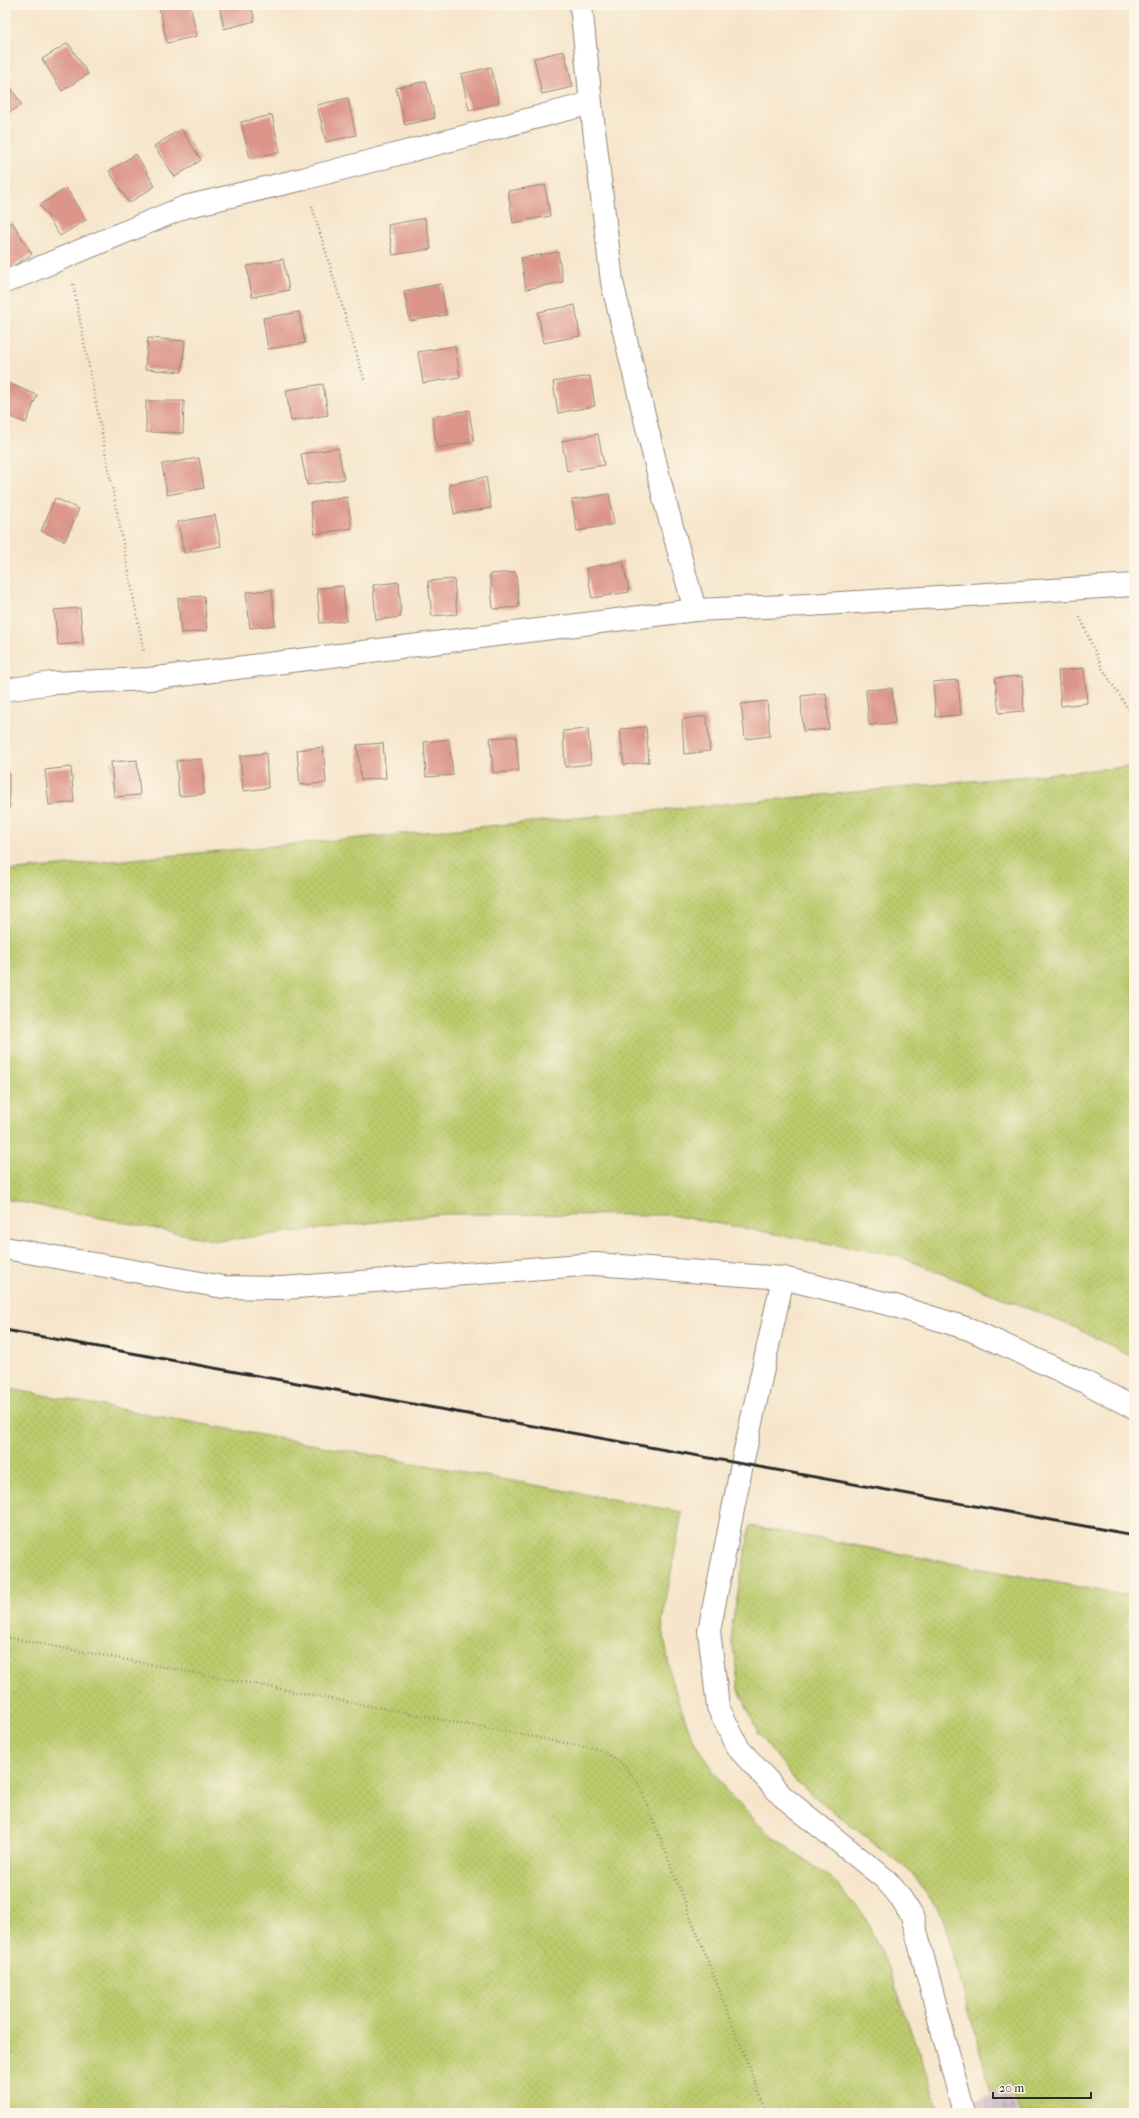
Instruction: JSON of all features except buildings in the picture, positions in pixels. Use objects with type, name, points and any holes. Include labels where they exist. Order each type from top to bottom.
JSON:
[{"type":"street","points":[[581,5],[612,282],[664,498],[695,610]]},
{"type":"street","points":[[5,282],[186,207],[303,179],[591,103]]},
{"type":"street","points":[[5,690],[52,683],[149,679],[695,610],[1069,590],[1134,585]]},
{"type":"street","points":[[5,1248],[223,1287],[283,1288],[595,1264],[783,1278],[892,1305],[969,1329],[1083,1381],[1134,1408]]},
{"type":"street","points":[[783,1278],[742,1464],[709,1631],[718,1707],[739,1749],[782,1796],[869,1865],[898,1894],[912,1916],[964,2113]]},
{"type":"path","points":[[303,179],[365,382]]},
{"type":"path","points":[[67,256],[149,679]]},
{"type":"path","points":[[1069,590],[1102,668],[1134,718]]},
{"type":"path","points":[[5,1637],[597,1749],[620,1762],[639,1784],[766,2113]]},
{"type":"shaded area","points":[[1008,2087],[1018,2113],[934,2113],[961,2104]]},
{"type":"green space","points":[[1134,766],[1134,1358],[1074,1327],[898,1256],[670,1215],[443,1214],[218,1241],[5,1199],[5,871]]},
{"type":"green space","points":[[5,1388],[682,1512],[662,1623],[671,1679],[691,1735],[727,1792],[769,1834],[831,1878],[864,1916],[888,1966],[939,2110],[930,2113],[5,2113]]},
{"type":"green space","points":[[750,1526],[1134,1597],[1134,2113],[1020,2113],[1010,2084],[991,2091],[943,1918],[912,1873],[797,1783],[758,1732],[739,1690],[731,1631]]},
{"type":"railway","points":[[5,1330],[1134,1535]]}]
